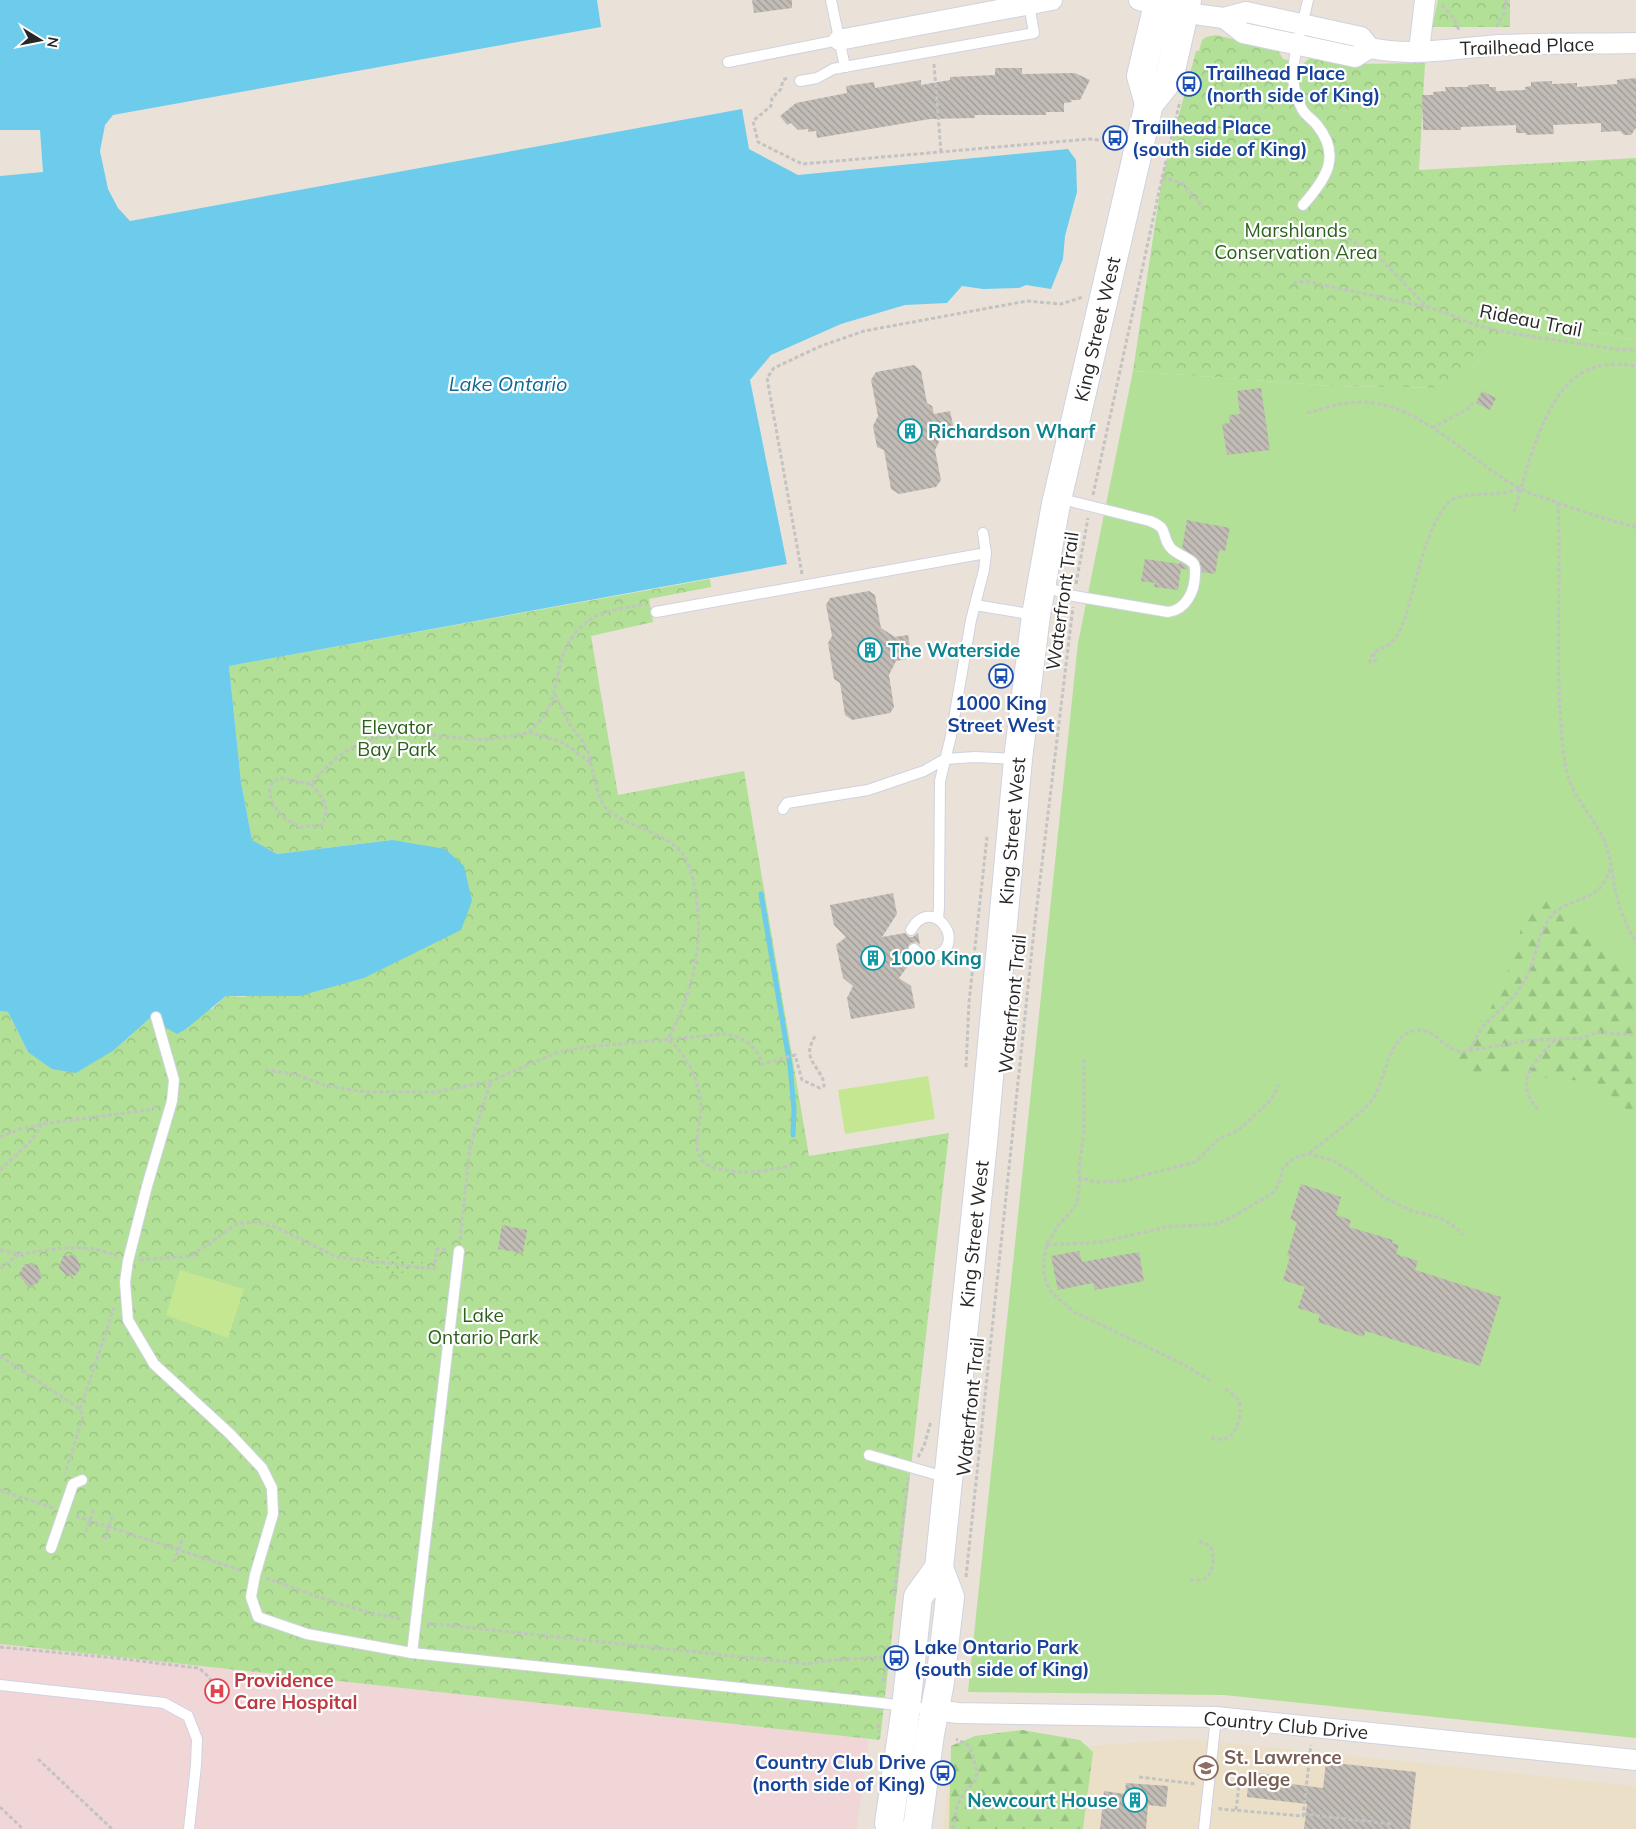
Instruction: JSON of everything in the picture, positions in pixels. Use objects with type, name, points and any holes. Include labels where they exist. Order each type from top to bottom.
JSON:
[{"type":"main road","name":"King Street West","points":[[1149,104],[1141,76],[1152,2]]},
{"type":"main road","name":"King Street West","points":[[917,1829],[950,1597],[939,1568],[984,1143],[1018,759],[1036,615],[1058,498],[1149,104],[1169,78],[1186,5]]},
{"type":"main road","name":"King Street West","points":[[892,1829],[889,1823],[906,1707],[918,1597],[939,1568]]},
{"type":"street","points":[[839,40],[1052,0]]},
{"type":"street","name":"Trailhead Place","points":[[1152,2],[1186,5],[1201,15],[1224,18],[1246,12],[1361,37],[1370,48],[1385,51],[1419,51],[1500,45],[1636,44]]},
{"type":"street","points":[[1419,51],[1433,2]]},
{"type":"street","name":"Trailhead Place","points":[[1224,18],[1243,33],[1297,46],[1355,57],[1370,48]]},
{"type":"street","name":"Country Club Drive","points":[[935,1710],[958,1713],[1216,1717],[1636,1760]]},
{"type":"lane","points":[[831,0],[845,67]]},
{"type":"lane","points":[[1303,205],[1316,191],[1331,162],[1328,141],[1317,124],[1303,110],[1294,89],[1297,46],[1308,0]]},
{"type":"lane","points":[[800,81],[817,78],[833,69],[1034,33],[1029,4]]},
{"type":"lane","points":[[728,62],[839,40]]},
{"type":"lane","points":[[1041,586],[1074,596],[1112,601],[1159,611],[1173,611],[1186,602],[1192,593],[1195,579],[1195,567],[1192,561],[1169,546],[1163,528],[1160,525],[1058,498]]},
{"type":"lane","points":[[938,919],[940,781],[975,605],[984,570],[986,553],[983,533]]},
{"type":"lane","points":[[655,608],[986,553]]},
{"type":"lane","points":[[975,605],[1036,615]]},
{"type":"lane","points":[[783,809],[787,803],[868,790],[924,771],[945,759],[975,757],[1018,759]]},
{"type":"lane","points":[[911,930],[919,920],[925,918],[938,919],[943,923],[949,934],[947,946],[938,955],[925,956],[914,949]]},
{"type":"lane","points":[[156,1017],[174,1080],[172,1101],[147,1186],[128,1261],[125,1282],[128,1320],[154,1364],[230,1434],[262,1468],[272,1488],[273,1514],[255,1575],[251,1597],[258,1617],[307,1634],[412,1653],[935,1710]]},
{"type":"lane","points":[[412,1653],[459,1251]]},
{"type":"lane","points":[[869,1455],[949,1478]]},
{"type":"lane","points":[[51,1548],[64,1512],[78,1482]]},
{"type":"lane","points":[[0,1685],[164,1703],[188,1716],[197,1739],[189,1829]]},
{"type":"lane","points":[[1204,1829],[1216,1717]]},
{"type":"path","points":[[1495,29],[1504,14],[1506,0]]},
{"type":"path","points":[[1433,2],[1454,19],[1458,30]]},
{"type":"path","points":[[933,51],[942,152]]},
{"type":"path","points":[[790,76],[783,80],[781,89],[772,98],[771,106],[753,121],[758,142],[802,164],[1089,139],[1099,140]]},
{"type":"path","name":"Waterfront Trail","points":[[966,1583],[1034,930],[1074,596],[1090,506],[1182,95]]},
{"type":"path","points":[[1162,178],[1181,182],[1203,207]]},
{"type":"path","name":"Rideau Trail","points":[[1332,228],[1383,261],[1427,307],[1478,326],[1516,334],[1614,349],[1636,350]]},
{"type":"path","points":[[1293,283],[1305,281],[1427,307]]},
{"type":"path","points":[[793,576],[802,574],[767,378],[774,368],[821,346],[864,331],[1027,301],[1062,304]]},
{"type":"path","points":[[1514,512],[1544,423],[1557,397],[1567,384],[1592,368],[1612,364],[1636,366]]},
{"type":"path","points":[[1307,413],[1344,404],[1364,402],[1397,410],[1432,428],[1521,489],[1585,513],[1636,527]]},
{"type":"path","points":[[1432,428],[1468,409],[1473,403]]},
{"type":"path","points":[[1373,653],[1392,642],[1401,628],[1431,532],[1445,507],[1458,497],[1497,494],[1521,489]]},
{"type":"path","points":[[1558,503],[1560,559],[1558,681],[1565,758],[1570,782],[1579,800],[1603,837],[1620,906],[1636,942]]},
{"type":"path","points":[[528,732],[543,718],[555,693],[564,651],[575,634],[588,621],[602,613],[655,608]]},
{"type":"path","points":[[555,693],[568,722],[586,747],[604,805],[618,817],[646,829],[673,844],[681,852],[688,864],[700,925],[697,958],[687,998],[668,1040]]},
{"type":"path","points":[[311,784],[327,765],[349,748],[375,738],[408,733],[475,740],[493,739],[528,732],[564,743],[591,763]]},
{"type":"path","points":[[280,778],[311,784],[327,809],[326,816],[322,825],[300,827],[284,818],[274,806],[270,793],[272,783],[280,778]]},
{"type":"path","points":[[1470,1050],[1480,1031],[1488,1021],[1510,1003],[1520,989],[1528,975],[1544,927],[1553,915],[1562,907],[1600,888],[1611,867]]},
{"type":"path","points":[[1047,1245],[1102,1242],[1166,1227],[1216,1224],[1230,1219],[1273,1193],[1278,1186],[1283,1168],[1291,1160],[1309,1154],[1356,1115],[1374,1097],[1397,1042],[1406,1034],[1416,1030],[1425,1030],[1436,1036],[1452,1050],[1462,1052],[1509,1042],[1583,1038],[1597,1032],[1636,1035]]},
{"type":"path","points":[[266,1070],[294,1074],[328,1086],[366,1092],[435,1092],[491,1081],[558,1052],[587,1047],[714,1034],[732,1035],[742,1038],[754,1048],[762,1064],[795,1055],[802,1080],[817,1088],[823,1087],[824,1084],[809,1054],[812,1042],[816,1036]]},
{"type":"path","points":[[1538,1109],[1527,1095],[1526,1085],[1534,1063],[1556,1039]]},
{"type":"path","points":[[668,1040],[683,1055],[697,1082],[701,1109],[697,1147],[702,1160],[716,1168],[743,1172],[792,1166]]},
{"type":"path","points":[[1084,1059],[1084,1122],[1077,1203],[1051,1234],[1044,1259],[1044,1278],[1051,1292],[1074,1312],[1178,1362],[1212,1382]]},
{"type":"path","points":[[0,1250],[19,1254],[82,1246],[106,1251],[128,1261],[191,1256],[236,1224],[254,1222],[273,1226],[337,1257],[434,1269],[437,1248],[459,1251],[470,1146],[491,1081]]},
{"type":"path","points":[[1080,1178],[1098,1182],[1123,1181],[1147,1176],[1168,1168],[1188,1166],[1195,1162],[1220,1138],[1237,1131],[1245,1124],[1271,1100],[1279,1085]]},
{"type":"path","points":[[0,1137],[16,1130],[42,1124],[148,1110],[172,1101]]},
{"type":"path","points":[[0,1170],[30,1142],[42,1124]]},
{"type":"path","points":[[1309,1154],[1334,1162],[1354,1174],[1388,1200],[1412,1211],[1441,1218],[1463,1235]]},
{"type":"path","points":[[0,1269],[19,1254]]},
{"type":"path","points":[[78,1482],[65,1473],[82,1417],[80,1409],[114,1306],[125,1290]]},
{"type":"path","points":[[0,1356],[80,1409]]},
{"type":"path","points":[[1212,1438],[1227,1439],[1232,1435],[1240,1415],[1240,1402],[1225,1389]]},
{"type":"path","points":[[0,1490],[316,1596],[382,1616],[807,1664],[833,1660],[884,1657]]},
{"type":"path","points":[[86,1532],[94,1508]]},
{"type":"path","points":[[105,1539],[113,1514]]},
{"type":"path","points":[[174,1562],[183,1537]]},
{"type":"path","points":[[1190,1580],[1206,1578],[1211,1573],[1213,1556],[1211,1548],[1206,1543],[1197,1541]]},
{"type":"path","points":[[0,1647],[198,1668],[209,1676],[219,1694],[221,1704]]},
{"type":"path","points":[[954,1829],[957,1806],[964,1793],[976,1781],[977,1773],[970,1746],[956,1739]]},
{"type":"path","points":[[1303,1814],[1311,1745]]},
{"type":"path","points":[[38,1759],[112,1829]]},
{"type":"path","points":[[1139,1777],[1222,1787],[1220,1809],[1303,1816],[1303,1814],[1391,1824]]},
{"type":"path","points":[[1236,1810],[1239,1785]]},
{"type":"path","points":[[0,1807],[23,1829]]},
{"type":"shaded area","name":"Providence Care Hospital","points":[[0,1644],[869,1739],[857,1829],[0,1829]]},
{"type":"shaded area","name":"St. Lawrence College","points":[[1192,1739],[1636,1786],[1636,1829],[943,1829],[953,1743],[1040,1749]]},
{"type":"green space","points":[[1438,0],[1510,0],[1510,27],[1432,27]]},
{"type":"green space","name":"Marshlands Conservation Area","points":[[1216,35],[1278,50],[1283,59],[1303,64],[1311,57],[1357,64],[1425,63],[1419,170],[1636,158],[1636,341],[1533,317],[1446,388],[1333,386],[1133,371],[1162,178],[1196,51],[1199,51],[1202,40]]},
{"type":"green space","points":[[1533,317],[1636,341],[1636,1738],[1224,1695],[968,1692],[1078,643],[1133,371],[1333,386],[1446,388]]},
{"type":"green space","name":"Lake Ontario Park","points":[[710,579],[711,587],[649,599],[653,622],[591,636],[618,795],[744,771],[809,1156],[949,1133],[880,1740],[0,1644],[0,1011],[8,1012],[28,1052],[114,1050],[149,1019],[212,1009],[226,996],[245,997],[392,840],[277,854],[252,840],[241,782],[229,666]]},
{"type":"green space","points":[[1547,896],[1567,906],[1636,981],[1636,1118],[1596,1082],[1465,1071],[1452,1059],[1491,1008],[1512,961],[1529,900]]},
{"type":"green space","points":[[928,1076],[935,1119],[845,1134],[838,1090]]},
{"type":"green space","points":[[398,1253],[407,1260],[423,1262],[422,1273],[409,1271],[394,1275],[386,1269],[363,1266],[365,1255],[387,1258]]},
{"type":"green space","points":[[180,1270],[244,1289],[228,1338],[166,1315]]},
{"type":"green space","points":[[1022,1730],[1080,1740],[1093,1752],[1083,1829],[949,1829],[951,1746],[975,1736]]},
{"type":"water","name":"Lake Ontario","points":[[0,0],[597,0],[601,27],[113,115],[105,125],[100,151],[108,189],[118,208],[130,221],[742,109],[749,149],[798,175],[1068,149],[1076,160],[1077,192],[1065,236],[1063,259],[1051,289],[1026,285],[1019,288],[983,289],[962,286],[947,303],[905,305],[841,324],[771,355],[750,380],[787,564],[229,666],[241,782],[252,840],[277,854],[392,840],[445,849],[464,866],[472,901],[461,930],[364,978],[299,996],[226,996],[186,1029],[177,1034],[165,1027],[161,1016],[149,1019],[114,1050],[76,1073],[52,1069],[28,1052],[8,1012],[0,1011]]},
{"type":"pier","points":[[0,130],[40,130],[43,172],[0,176]]},
{"type":"building","points":[[752,0],[792,0],[792,8],[754,13]]},
{"type":"building","points":[[995,68],[1022,68],[1022,74],[1075,73],[1090,80],[1080,100],[1071,100],[1072,102],[1064,103],[1064,112],[1046,112],[1046,115],[975,115],[975,118],[930,119],[817,138],[816,131],[808,132],[808,129],[798,130],[791,123],[787,125],[780,116],[796,103],[847,93],[846,86],[874,82],[875,88],[921,80],[921,85],[950,80],[950,77],[995,75]]},
{"type":"building","points":[[1636,78],[1636,128],[1631,135],[1624,135],[1620,131],[1601,132],[1601,123],[1553,125],[1554,134],[1526,135],[1526,133],[1516,133],[1516,125],[1461,127],[1461,130],[1423,130],[1422,95],[1433,95],[1433,92],[1446,91],[1445,87],[1468,87],[1468,85],[1489,84],[1489,87],[1496,87],[1496,91],[1525,90],[1525,87],[1531,86],[1531,82],[1552,81],[1552,84],[1577,83],[1577,87],[1617,84],[1617,80]]},
{"type":"building","name":"Richardson Wharf","points":[[914,365],[921,371],[927,403],[932,406],[934,414],[950,411],[954,429],[937,432],[939,442],[935,450],[941,480],[936,487],[899,494],[891,489],[884,450],[877,447],[873,426],[878,416],[871,380],[876,372]]},
{"type":"building","points":[[1261,388],[1270,450],[1227,455],[1222,424],[1230,423],[1229,415],[1240,414],[1237,391]]},
{"type":"building","points":[[1482,391],[1496,398],[1490,410],[1476,403]]},
{"type":"building","points":[[1187,520],[1230,528],[1225,551],[1219,550],[1215,574],[1202,572],[1199,560],[1182,548]]},
{"type":"building","points":[[1145,559],[1179,564],[1180,562],[1186,566],[1188,570],[1181,568],[1178,590],[1154,587],[1155,583],[1141,581]]},
{"type":"building","name":"The Waterside","points":[[869,591],[875,595],[881,628],[895,637],[908,635],[912,658],[896,661],[889,675],[894,707],[890,713],[852,720],[845,715],[840,683],[834,679],[828,643],[832,636],[826,605],[830,598]]},
{"type":"building","name":"1000 King","points":[[893,893],[897,914],[882,937],[905,933],[909,937],[913,937],[918,933],[920,945],[916,942],[911,943],[907,950],[904,950],[908,966],[899,978],[911,986],[915,1008],[851,1019],[847,998],[853,986],[843,978],[836,945],[846,937],[834,925],[830,905]]},
{"type":"building","points":[[1301,1184],[1341,1197],[1336,1215],[1351,1220],[1349,1227],[1393,1240],[1392,1243],[1399,1245],[1396,1254],[1418,1261],[1415,1270],[1501,1297],[1480,1366],[1365,1331],[1364,1337],[1318,1322],[1320,1315],[1298,1308],[1305,1287],[1283,1280],[1290,1257],[1287,1256],[1297,1222],[1290,1219]]},
{"type":"building","points":[[502,1225],[527,1230],[523,1253],[498,1249]]},
{"type":"building","points":[[1079,1251],[1082,1262],[1139,1252],[1144,1281],[1095,1290],[1093,1283],[1058,1290],[1051,1256]]},
{"type":"building","points":[[75,1255],[81,1267],[76,1275],[67,1276],[59,1268],[63,1256]]},
{"type":"building","points":[[25,1264],[37,1265],[42,1276],[37,1284],[27,1286],[19,1274]]},
{"type":"building","points":[[1326,1762],[1416,1772],[1410,1829],[1304,1829],[1307,1804],[1247,1797],[1249,1772],[1291,1777],[1291,1784],[1323,1788]]},
{"type":"building","name":"Newcourt House","points":[[1126,1783],[1168,1786],[1166,1807],[1148,1805],[1146,1829],[1100,1829],[1104,1791],[1125,1794]]},
{"type":"waterway","points":[[761,894],[790,1066],[794,1109],[793,1135]]},
{"type":"place","name":"Trailhead Place (north side of King)","points":[[1189,84]]},
{"type":"place","name":"Trailhead Place (south side of King)","points":[[1115,138]]},
{"type":"place","name":"Richardson Wharf","points":[[910,431]]},
{"type":"place","name":"The Waterside","points":[[870,650]]},
{"type":"place","name":"1000 King Street West","points":[[1001,676]]},
{"type":"place","name":"1000 King","points":[[873,958]]},
{"type":"place","name":"Lake Ontario Park (south side of King)","points":[[896,1658]]},
{"type":"place","name":"Providence Care Hospital","points":[[217,1691]]},
{"type":"place","name":"St. Lawrence College","points":[[1206,1768]]},
{"type":"place","name":"Country Club Drive (north side of King)","points":[[943,1773]]},
{"type":"place","name":"Newcourt House","points":[[1135,1800]]},
{"type":"park label","name":"Elevator Bay Park","points":[[397,738]]}]
